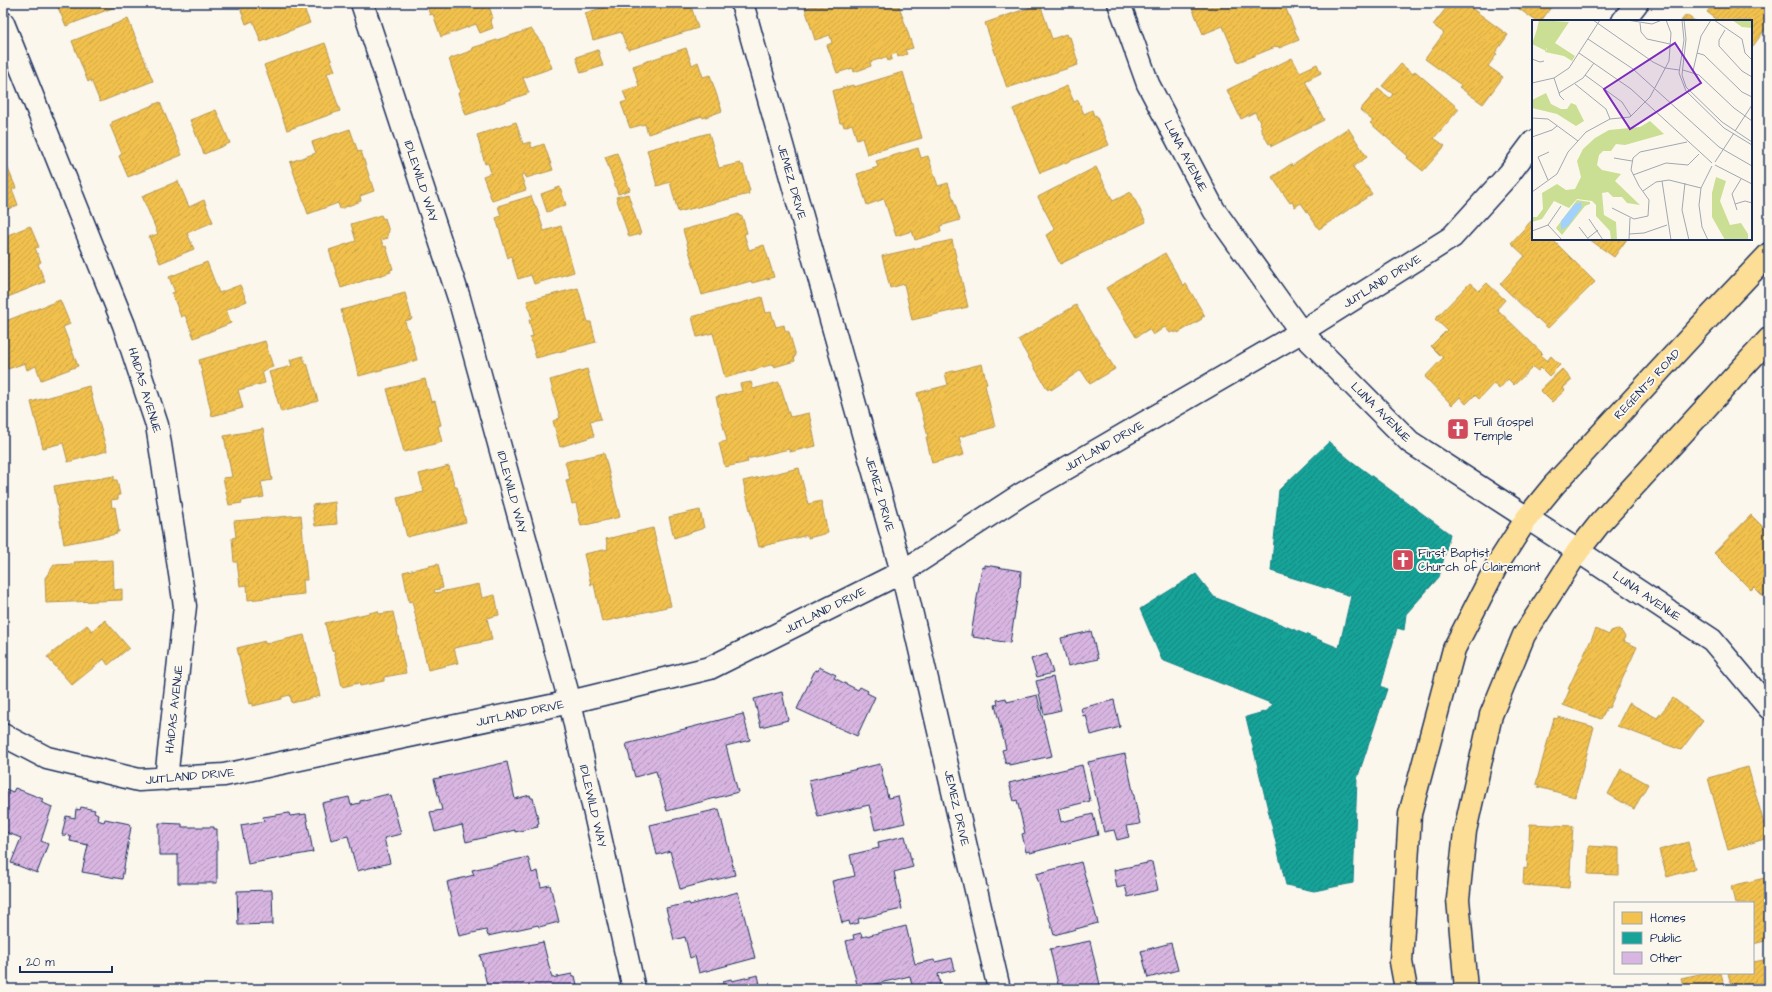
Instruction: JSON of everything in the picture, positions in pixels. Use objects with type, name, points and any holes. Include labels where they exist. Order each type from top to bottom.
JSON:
[{"type":"main road","name":"REGENTS ROAD","points":[[1406,989],[1401,962],[1410,814],[1454,649],[1497,565],[1527,518],[1554,485],[1769,254]]},
{"type":"main road","points":[[1466,989],[1458,899],[1465,831],[1490,715],[1524,635],[1578,551],[1600,523],[1769,339]]},
{"type":"street","name":"IDLEWILD WAY","points":[[362,3],[459,298],[570,702],[634,989]]},
{"type":"street","name":"JEMEZ DRIVE","points":[[742,3],[902,572],[999,989]]},
{"type":"street","name":"LUNA AVENUE","points":[[1120,3],[1148,84],[1214,210],[1301,332],[1410,442],[1712,640],[1768,704]]},
{"type":"street","points":[[1624,20],[1637,3]]},
{"type":"street","name":"HAIDAS AVENUE","points":[[3,23],[124,325],[157,425],[185,606],[166,779]]},
{"type":"street","name":"JUTLAND DRIVE","points":[[3,735],[47,758],[139,780],[224,775],[570,702],[710,668],[902,572],[1022,494],[1301,332],[1452,237],[1509,174],[1532,143]]},
{"type":"building: Homes","points":[[56,3],[125,3],[66,26]]},
{"type":"building: Homes","points":[[246,3],[307,3],[307,5],[303,6],[310,23],[261,42],[253,21],[246,24],[240,7],[246,5]]},
{"type":"building: Homes","points":[[426,3],[488,3],[493,18],[490,19],[493,28],[480,33],[476,24],[441,37],[433,14],[430,15]]},
{"type":"building: Homes","points":[[611,3],[690,3],[698,28],[628,50],[621,32],[593,40],[585,13],[612,5]]},
{"type":"building: Homes","points":[[823,3],[898,3],[913,48],[905,50],[907,54],[898,57],[897,53],[891,55],[892,59],[888,61],[886,57],[870,62],[871,66],[854,72],[853,68],[837,73],[827,45],[832,43],[830,35],[815,40],[805,8]]},
{"type":"building: Homes","points":[[1196,3],[1270,3],[1272,9],[1284,4],[1299,40],[1279,48],[1278,46],[1238,62],[1223,26],[1203,34],[1191,5]]},
{"type":"building: Homes","points":[[1450,3],[1468,3],[1472,6],[1470,7],[1508,35],[1488,66],[1503,77],[1483,104],[1459,87],[1461,85],[1425,59],[1444,33],[1433,25]]},
{"type":"building: Homes","points":[[1511,3],[1554,3],[1542,20],[1535,20]]},
{"type":"building: Homes","points":[[1714,3],[1769,3],[1769,24],[1753,46],[1752,20],[1718,20],[1707,12]]},
{"type":"building: Homes","points":[[1040,4],[1052,39],[1066,34],[1067,37],[1070,37],[1078,65],[1007,88],[985,23]]},
{"type":"building: Homes","points":[[1686,15],[1694,20],[1682,20]]},
{"type":"building: Homes","points":[[128,19],[153,81],[100,102],[91,80],[88,82],[72,41]]},
{"type":"building: Homes","points":[[531,29],[544,46],[552,68],[523,78],[529,93],[466,115],[458,93],[460,92],[449,59],[473,50],[472,48]]},
{"type":"building: Homes","points":[[325,43],[335,71],[327,73],[340,111],[287,130],[264,65]]},
{"type":"building: Homes","points":[[686,48],[692,65],[698,62],[703,77],[710,75],[722,111],[648,134],[645,124],[630,128],[621,103],[627,101],[623,91],[639,86],[633,66]]},
{"type":"building: Homes","points":[[598,50],[603,66],[581,73],[576,57]]},
{"type":"building: Homes","points":[[1292,58],[1300,72],[1317,64],[1321,73],[1305,81],[1324,120],[1272,146],[1271,143],[1269,144],[1260,128],[1262,127],[1255,112],[1241,119],[1227,90]]},
{"type":"building: Homes","points":[[1401,64],[1413,74],[1415,71],[1459,109],[1434,138],[1445,146],[1423,171],[1370,123],[1373,121],[1360,110],[1378,89],[1390,98],[1393,94],[1382,86]]},
{"type":"building: Homes","points":[[903,72],[922,138],[867,154],[862,138],[857,140],[852,124],[844,127],[843,123],[840,123],[832,91],[853,85],[854,87]]},
{"type":"building: Homes","points":[[1067,86],[1074,102],[1078,100],[1084,114],[1092,110],[1094,116],[1096,115],[1109,145],[1040,173],[1013,109]]},
{"type":"building: Homes","points":[[160,102],[182,155],[128,177],[119,156],[122,154],[110,125],[112,122]]},
{"type":"building: Homes","points":[[216,110],[230,143],[204,154],[190,120]]},
{"type":"building: Homes","points":[[516,122],[523,144],[530,142],[532,148],[544,144],[553,170],[526,178],[525,174],[521,175],[526,190],[492,201],[483,176],[491,173],[488,163],[485,164],[477,135]]},
{"type":"building: Homes","points":[[1348,128],[1367,157],[1353,167],[1372,194],[1319,229],[1301,203],[1295,207],[1292,202],[1290,203],[1272,177],[1291,164],[1292,166]]},
{"type":"building: Homes","points":[[350,129],[358,152],[361,151],[374,191],[360,196],[361,201],[340,209],[338,203],[308,214],[290,162],[316,153],[312,142]]},
{"type":"building: Homes","points":[[709,133],[719,168],[740,163],[743,165],[750,191],[748,191],[749,194],[678,212],[670,182],[657,186],[647,150]]},
{"type":"building: Homes","points":[[918,148],[921,158],[928,156],[938,186],[948,183],[960,220],[940,226],[941,232],[915,240],[912,231],[896,236],[884,199],[867,205],[857,174],[878,167],[876,161]]},
{"type":"building: Homes","points":[[617,153],[630,190],[618,194],[605,157]]},
{"type":"building: Homes","points":[[6,164],[16,188],[12,189],[18,205],[3,211],[3,165]]},
{"type":"building: Homes","points":[[1096,167],[1113,201],[1131,192],[1146,222],[1060,264],[1046,235],[1055,230],[1038,197]]},
{"type":"building: Homes","points":[[178,181],[189,207],[204,200],[213,222],[187,233],[194,249],[160,263],[149,237],[158,234],[142,196]]},
{"type":"building: Homes","points":[[560,187],[566,205],[547,212],[541,194]]},
{"type":"building: Homes","points":[[628,194],[641,234],[629,237],[616,197]]},
{"type":"building: Homes","points":[[531,196],[536,206],[544,231],[561,226],[574,272],[534,284],[531,275],[518,279],[511,256],[508,258],[496,218],[501,216],[498,206]]},
{"type":"building: Homes","points":[[739,214],[740,217],[742,216],[747,233],[744,234],[749,250],[764,245],[774,277],[752,283],[751,281],[702,295],[683,230]]},
{"type":"building: Homes","points":[[381,215],[383,219],[385,218],[389,232],[387,234],[388,238],[381,240],[384,247],[386,246],[393,269],[390,270],[391,272],[341,288],[329,250],[356,241],[351,224]]},
{"type":"building: Homes","points":[[1532,220],[1532,240],[1554,240],[1595,282],[1548,328],[1537,318],[1536,319],[1500,284],[1525,256],[1511,243]]},
{"type":"building: Homes","points":[[30,226],[39,247],[35,248],[41,262],[38,264],[45,282],[3,299],[3,237]]},
{"type":"building: Homes","points":[[952,240],[968,307],[912,320],[904,284],[890,288],[882,256]]},
{"type":"building: Homes","points":[[1590,240],[1626,240],[1614,257]]},
{"type":"building: Homes","points":[[1165,253],[1183,285],[1186,284],[1205,316],[1178,333],[1178,331],[1175,333],[1174,331],[1170,333],[1165,327],[1153,335],[1149,329],[1136,337],[1106,288]]},
{"type":"building: Homes","points":[[207,262],[219,293],[240,285],[247,301],[226,310],[231,323],[194,338],[185,315],[181,317],[172,293],[175,292],[169,277]]},
{"type":"building: Homes","points":[[1470,283],[1479,291],[1487,283],[1505,300],[1497,309],[1542,353],[1540,355],[1547,361],[1551,356],[1560,365],[1549,376],[1541,368],[1538,371],[1533,367],[1514,385],[1508,379],[1499,389],[1494,383],[1479,399],[1475,395],[1466,404],[1460,397],[1452,405],[1425,377],[1443,358],[1431,346],[1447,330],[1435,319]]},
{"type":"building: Homes","points":[[578,288],[588,322],[591,322],[596,342],[536,358],[530,337],[533,336],[529,320],[532,319],[527,301]]},
{"type":"building: Homes","points":[[405,293],[412,319],[405,321],[417,360],[359,376],[341,310]]},
{"type":"building: Homes","points":[[762,297],[766,313],[771,312],[776,327],[784,325],[785,330],[789,332],[796,356],[794,356],[795,361],[774,367],[774,364],[725,378],[713,333],[697,337],[692,317]]},
{"type":"building: Homes","points":[[60,300],[70,324],[63,327],[78,366],[41,380],[36,366],[27,370],[25,363],[8,369],[3,358],[3,322]]},
{"type":"building: Homes","points":[[1076,305],[1115,369],[1090,384],[1081,370],[1051,390],[1050,388],[1048,390],[1018,340]]},
{"type":"building: Homes","points":[[265,341],[273,367],[262,371],[265,383],[238,390],[243,408],[212,416],[199,360]]},
{"type":"building: Homes","points":[[303,356],[305,364],[307,363],[318,401],[281,412],[269,372],[292,366],[290,360]]},
{"type":"building: Homes","points":[[982,364],[987,384],[985,385],[995,427],[959,437],[964,455],[932,463],[926,437],[928,437],[917,393],[948,385],[945,373]]},
{"type":"building: Homes","points":[[587,369],[601,419],[590,421],[594,436],[560,447],[553,421],[560,418],[550,380]]},
{"type":"building: Homes","points":[[1562,369],[1572,380],[1563,388],[1565,390],[1552,402],[1540,390]]},
{"type":"building: Homes","points":[[425,379],[431,402],[435,401],[441,425],[438,426],[442,442],[404,452],[387,389]]},
{"type":"building: Homes","points":[[751,382],[753,389],[779,382],[790,417],[809,413],[816,446],[790,452],[789,449],[747,459],[748,462],[725,467],[719,443],[727,441],[716,397],[742,391],[740,384]]},
{"type":"building: Homes","points":[[89,386],[107,451],[68,462],[63,443],[43,448],[31,402]]},
{"type":"building: Homes","points":[[263,429],[272,480],[261,482],[264,497],[241,501],[242,503],[229,505],[223,478],[232,477],[224,436]]},
{"type":"building: Homes","points":[[604,453],[620,517],[581,526],[576,503],[572,504],[566,480],[570,479],[565,462]]},
{"type":"building: Homes","points":[[449,466],[455,487],[457,487],[466,522],[407,537],[397,498],[424,492],[419,474]]},
{"type":"building: Homes","points":[[799,468],[808,504],[821,501],[828,533],[808,538],[808,535],[759,547],[743,481]]},
{"type":"building: Homes","points":[[114,476],[114,480],[117,480],[120,495],[118,495],[118,499],[111,500],[112,508],[115,507],[119,532],[116,532],[117,534],[64,544],[54,486]]},
{"type":"building: Homes","points":[[335,502],[337,524],[315,526],[312,505]]},
{"type":"building: Homes","points":[[700,510],[704,528],[674,538],[669,517]]},
{"type":"building: Homes","points":[[301,515],[307,580],[303,580],[304,594],[248,600],[247,585],[240,586],[237,562],[234,562],[232,538],[236,537],[234,521]]},
{"type":"building: Homes","points":[[1751,515],[1769,533],[1769,590],[1763,596],[1754,587],[1751,590],[1714,553]]},
{"type":"building: Homes","points":[[653,528],[671,606],[602,622],[594,584],[591,585],[584,554],[608,549],[606,539]]},
{"type":"building: Homes","points":[[113,560],[114,590],[122,589],[122,600],[46,603],[45,578],[54,565],[75,564],[74,562]]},
{"type":"building: Homes","points":[[438,564],[443,588],[434,590],[435,593],[479,584],[482,598],[495,595],[499,615],[487,618],[492,640],[454,648],[458,663],[428,670],[412,601],[409,602],[403,572]]},
{"type":"building: Homes","points":[[3,591],[8,595],[3,603]]},
{"type":"building: Homes","points":[[378,611],[379,614],[393,612],[406,673],[384,677],[384,681],[360,686],[359,683],[342,687],[334,650],[332,651],[325,623]]},
{"type":"building: Homes","points":[[105,620],[129,648],[108,665],[104,659],[72,685],[47,657],[87,625],[92,631]]},
{"type":"building: Homes","points":[[1596,629],[1609,635],[1611,631],[1617,629],[1622,632],[1625,637],[1623,641],[1637,647],[1609,708],[1607,707],[1601,719],[1563,705],[1570,689],[1568,689]]},
{"type":"building: Homes","points":[[304,635],[320,696],[292,703],[290,695],[282,697],[282,699],[253,706],[253,703],[250,704],[237,648],[265,641],[265,644]]},
{"type":"building: Homes","points":[[1673,698],[1703,721],[1681,750],[1617,726],[1629,703],[1657,718]]},
{"type":"building: Homes","points":[[1558,717],[1594,727],[1575,797],[1538,787],[1539,785],[1536,784],[1554,718],[1557,719]]},
{"type":"building: Homes","points":[[1748,767],[1768,838],[1728,850],[1708,778]]},
{"type":"building: Homes","points":[[1621,769],[1648,784],[1634,809],[1608,794]]},
{"type":"building: Homes","points":[[1530,824],[1573,826],[1569,888],[1523,885],[1524,868],[1527,869]]},
{"type":"building: Homes","points":[[1688,842],[1695,869],[1667,877],[1659,850]]},
{"type":"building: Homes","points":[[1589,846],[1619,848],[1619,875],[1588,874]]},
{"type":"building: Homes","points":[[1769,877],[1769,940],[1754,944],[1754,902],[1735,902],[1731,886]]},
{"type":"building: Homes","points":[[1769,959],[1769,989],[1732,989],[1728,974],[1754,974],[1754,962]]},
{"type":"building: Homes","points":[[1699,974],[1721,974],[1725,989],[1684,989],[1681,978]]},
{"type":"building: Public","points":[[1329,442],[1350,460],[1450,534],[1439,577],[1406,614],[1404,630],[1397,628],[1381,686],[1387,689],[1357,779],[1353,883],[1314,891],[1286,885],[1246,717],[1267,711],[1273,704],[1162,660],[1140,609],[1196,574],[1214,597],[1339,648],[1351,596],[1271,571],[1279,490]]},
{"type":"building: Other","points":[[985,565],[1021,571],[1020,588],[1019,587],[1010,643],[973,637],[974,635],[971,635],[982,567],[985,568]]},
{"type":"building: Other","points":[[1091,631],[1098,659],[1068,666],[1061,638]]},
{"type":"building: Other","points":[[1047,654],[1053,673],[1037,677],[1031,659]]},
{"type":"building: Other","points":[[819,667],[836,675],[834,678],[858,690],[860,687],[875,697],[857,736],[797,709],[815,670],[818,671]]},
{"type":"building: Other","points":[[1053,677],[1061,710],[1044,714],[1036,681]]},
{"type":"building: Other","points":[[782,692],[788,720],[761,727],[754,699]]},
{"type":"building: Other","points":[[1037,695],[1052,756],[1009,765],[1009,763],[1006,764],[1002,750],[1006,749],[995,705],[998,704],[997,700],[1006,698],[1007,702]]},
{"type":"building: Other","points":[[1114,700],[1120,727],[1091,735],[1086,715],[1083,716],[1081,708]]},
{"type":"building: Other","points":[[743,714],[750,740],[726,746],[738,792],[667,811],[656,771],[635,777],[626,744]]},
{"type":"building: Other","points":[[1125,754],[1140,824],[1126,826],[1129,837],[1117,840],[1114,830],[1104,832],[1088,762]]},
{"type":"building: Other","points":[[507,762],[515,799],[530,795],[531,798],[533,798],[539,823],[537,824],[538,827],[515,832],[515,830],[466,842],[462,825],[435,832],[430,812],[442,810],[434,779]]},
{"type":"building: Other","points":[[880,764],[888,798],[898,796],[905,823],[875,830],[869,805],[818,817],[809,780]]},
{"type":"building: Other","points":[[1082,765],[1090,801],[1058,809],[1061,822],[1093,814],[1098,835],[1030,853],[1030,851],[1026,852],[1022,834],[1025,833],[1017,800],[1014,801],[1009,783]]},
{"type":"building: Other","points":[[3,788],[13,792],[15,788],[43,799],[41,802],[52,807],[41,841],[48,844],[37,873],[11,863],[21,838],[3,831]]},
{"type":"building: Other","points":[[388,794],[391,796],[401,834],[384,838],[390,863],[357,871],[348,836],[331,840],[322,803],[349,797],[351,805],[360,803],[360,801]]},
{"type":"building: Other","points":[[81,807],[95,810],[94,812],[98,814],[97,820],[104,822],[105,819],[130,824],[129,826],[131,827],[122,879],[82,872],[88,845],[70,841],[71,836],[62,835],[66,816],[75,818],[76,809],[80,810]]},
{"type":"building: Other","points":[[719,809],[735,875],[680,889],[670,851],[657,855],[650,825]]},
{"type":"building: Other","points":[[289,813],[290,816],[306,814],[313,852],[248,864],[241,825],[264,821],[263,817]]},
{"type":"building: Other","points":[[159,823],[182,824],[182,827],[214,827],[214,829],[217,829],[217,883],[178,883],[178,855],[159,855]]},
{"type":"building: Other","points":[[905,836],[913,867],[894,872],[902,909],[858,919],[859,923],[850,925],[849,921],[842,923],[832,881],[855,876],[850,855],[879,848],[878,842]]},
{"type":"building: Other","points":[[528,857],[532,873],[538,871],[541,887],[550,885],[559,922],[488,936],[486,930],[459,936],[447,882],[474,875],[472,870]]},
{"type":"building: Other","points":[[1081,862],[1098,923],[1054,935],[1036,874]]},
{"type":"building: Other","points":[[1152,862],[1158,890],[1128,897],[1125,886],[1117,888],[1114,870]]},
{"type":"building: Other","points":[[272,890],[273,924],[238,925],[237,891]]},
{"type":"building: Other","points":[[738,892],[755,958],[699,973],[695,956],[690,958],[685,937],[674,940],[666,908],[689,903],[690,905]]},
{"type":"building: Other","points":[[906,926],[915,964],[934,960],[935,962],[952,958],[955,970],[938,974],[941,989],[913,989],[910,976],[858,988],[846,941],[854,939],[853,935],[861,933],[862,937]]},
{"type":"building: Other","points":[[1090,941],[1101,989],[1059,989],[1050,949]]},
{"type":"building: Other","points":[[543,942],[552,978],[572,974],[572,977],[575,976],[578,989],[488,989],[480,955]]},
{"type":"building: Other","points":[[1171,943],[1178,970],[1148,978],[1141,951]]},
{"type":"building: Other","points":[[758,975],[761,989],[695,989],[724,984],[723,981],[731,979],[732,981]]},
{"type":"place","name":"Full Gospel Temple","points":[[1458,429]]},
{"type":"place","name":"First Baptist Church of Clairemont","points":[[1403,560]]}]
